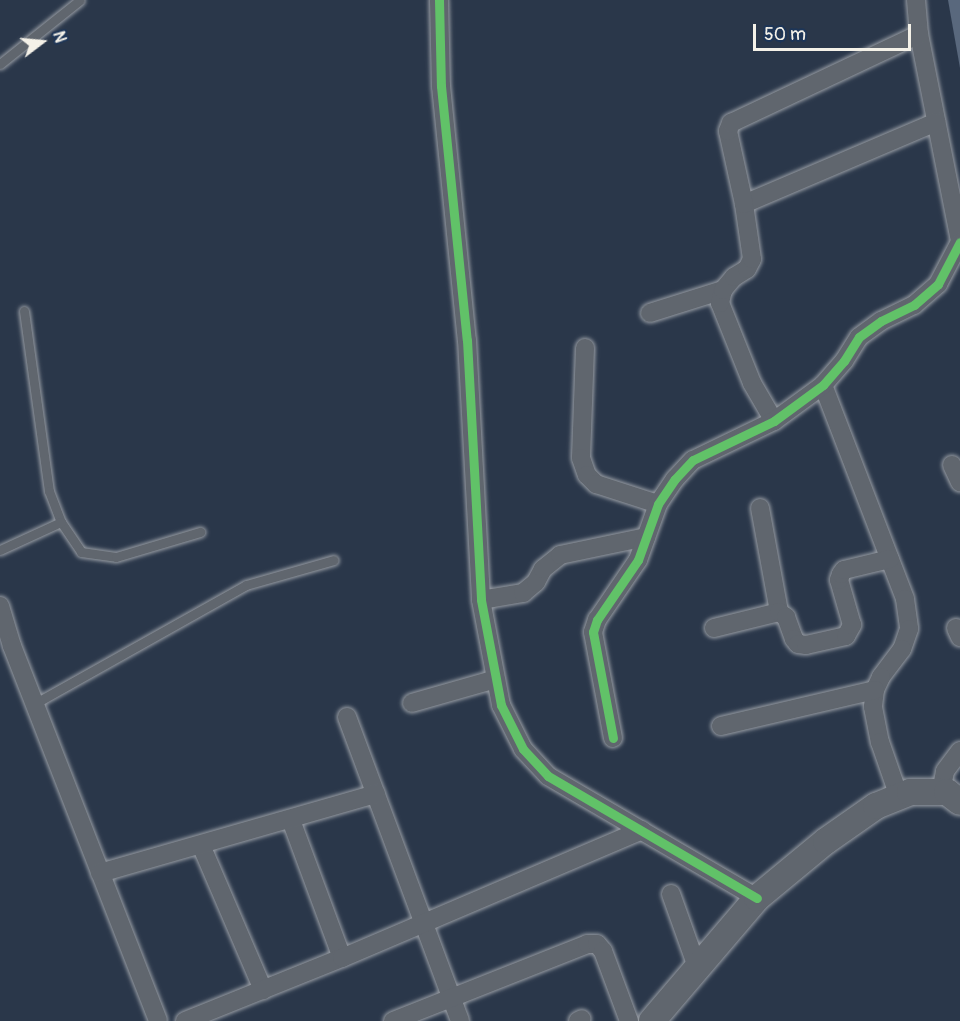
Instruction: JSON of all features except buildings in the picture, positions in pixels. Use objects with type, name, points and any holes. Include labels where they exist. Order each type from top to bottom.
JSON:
[{"type":"street","points":[[439,0],[441,86],[467,340],[481,600],[501,705],[523,749],[548,776],[758,898]]},
{"type":"street","points":[[613,738],[593,632],[597,620],[638,560],[658,504],[675,478],[693,460],[774,421],[823,386],[844,361],[859,337],[881,321],[914,305],[938,284],[960,241],[918,34],[916,0]]},
{"type":"street","points":[[774,421],[752,384],[720,303],[723,290],[734,277],[747,269],[752,259],[744,204],[728,131],[731,123],[918,34]]},
{"type":"street","points":[[744,204],[936,122]]},
{"type":"street","points":[[650,312],[723,290]]},
{"type":"street","points":[[585,348],[581,458],[587,475],[596,484],[658,504]]},
{"type":"street","points":[[823,386],[905,599],[909,629],[902,649],[881,677],[875,690],[873,707],[880,742],[899,797]]},
{"type":"street","points":[[952,465],[960,482]]},
{"type":"street","points":[[760,508],[779,612],[786,617],[798,644],[846,636],[852,625],[839,580],[841,574],[844,570],[890,559]]},
{"type":"street","points":[[481,600],[523,593],[536,582],[543,569],[560,555],[646,537]]},
{"type":"street","points":[[0,606],[34,704],[155,1020]]},
{"type":"street","points":[[714,628],[779,612]]},
{"type":"street","points":[[411,703],[496,679]]},
{"type":"street","points":[[722,726],[875,690]]},
{"type":"street","points":[[347,717],[460,1021]]},
{"type":"street","points":[[652,1021],[758,898],[826,841],[876,806],[910,792],[950,797],[945,771],[960,751]]},
{"type":"street","points":[[100,873],[376,794]]},
{"type":"street","points":[[291,820],[342,958]]},
{"type":"street","points":[[185,1021],[223,1014],[263,990],[642,830]]},
{"type":"street","points":[[201,845],[263,990]]},
{"type":"street","points":[[671,894],[697,967]]},
{"type":"street","points":[[394,1021],[586,944],[597,944],[603,951],[629,1021]]},
{"type":"lane","points":[[0,64],[80,0]]},
{"type":"lane","points":[[24,311],[49,491],[60,522],[81,552],[116,557],[200,532]]},
{"type":"lane","points":[[0,550],[60,522]]},
{"type":"lane","points":[[34,704],[246,585],[334,560]]},
{"type":"water","points":[[948,0],[960,0],[960,68]]},
{"type":"cycle path","points":[[439,0],[441,86],[467,340],[481,600],[501,705],[523,749],[548,776],[757,898]]},
{"type":"cycle path","points":[[613,738],[593,632],[597,620],[638,560],[658,504],[675,479],[693,460],[774,421],[823,385],[844,361],[859,337],[881,321],[914,305],[938,284],[960,242]]}]
